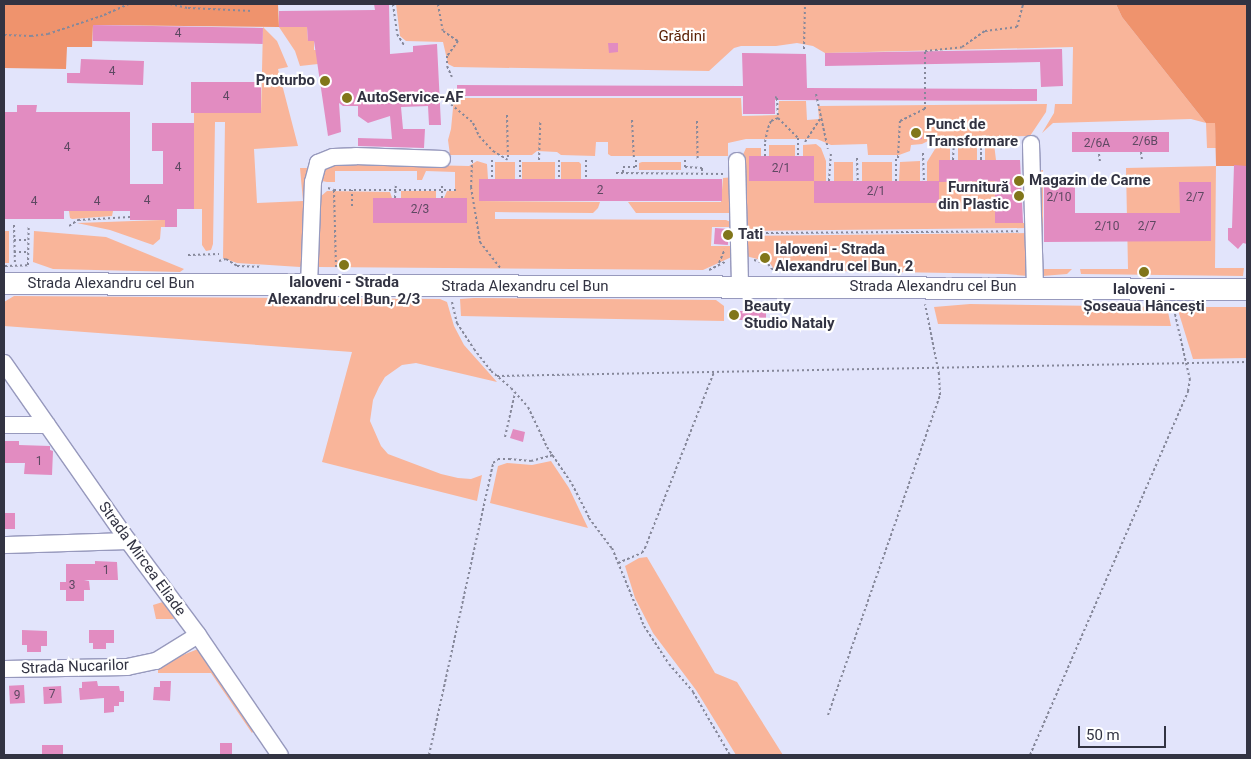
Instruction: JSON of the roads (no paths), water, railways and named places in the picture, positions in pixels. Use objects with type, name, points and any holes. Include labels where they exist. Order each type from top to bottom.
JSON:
[{"type":"main road","name":"Strada Alexandru cel Bun","points":[[4,283],[740,288],[1035,286],[1247,289]]},
{"type":"street","name":"Strada Alexandru cel Bun","points":[[1031,144],[1035,286]]},
{"type":"street","points":[[309,286],[313,182],[318,163],[333,157],[356,156],[442,159]]},
{"type":"street","points":[[737,161],[740,288]]},
{"type":"street","name":"Strada Mircea Eliade","points":[[4,363],[128,541],[198,635],[280,755]]},
{"type":"street","points":[[4,425],[47,425]]},
{"type":"street","points":[[4,545],[128,541]]},
{"type":"street","name":"Strada Nucarilor","points":[[4,669],[127,667],[156,661],[198,635]]},
{"type":"place","name":"Proturbo","points":[[325,81]]},
{"type":"place","name":"AutoService-AF","points":[[347,98]]},
{"type":"place","name":"Punct de Transformare","points":[[916,133]]},
{"type":"place","name":"Magazin de Carne","points":[[1019,181]]},
{"type":"place","name":"Furnitură din Plastic","points":[[1019,196]]},
{"type":"place","name":"Tati","points":[[728,235]]},
{"type":"place","name":"Ialoveni - Strada Alexandru cel Bun, 2","points":[[765,258]]},
{"type":"place","name":"Ialoveni - Strada Alexandru cel Bun, 2/3","points":[[344,265]]},
{"type":"place","name":"Ialoveni - Șoseaua Hâncești","points":[[1144,272]]},
{"type":"place","name":"Beauty Studio Nataly","points":[[734,315]]},
{"type":"park label","name":"Grădini","points":[[682,37]]}]
